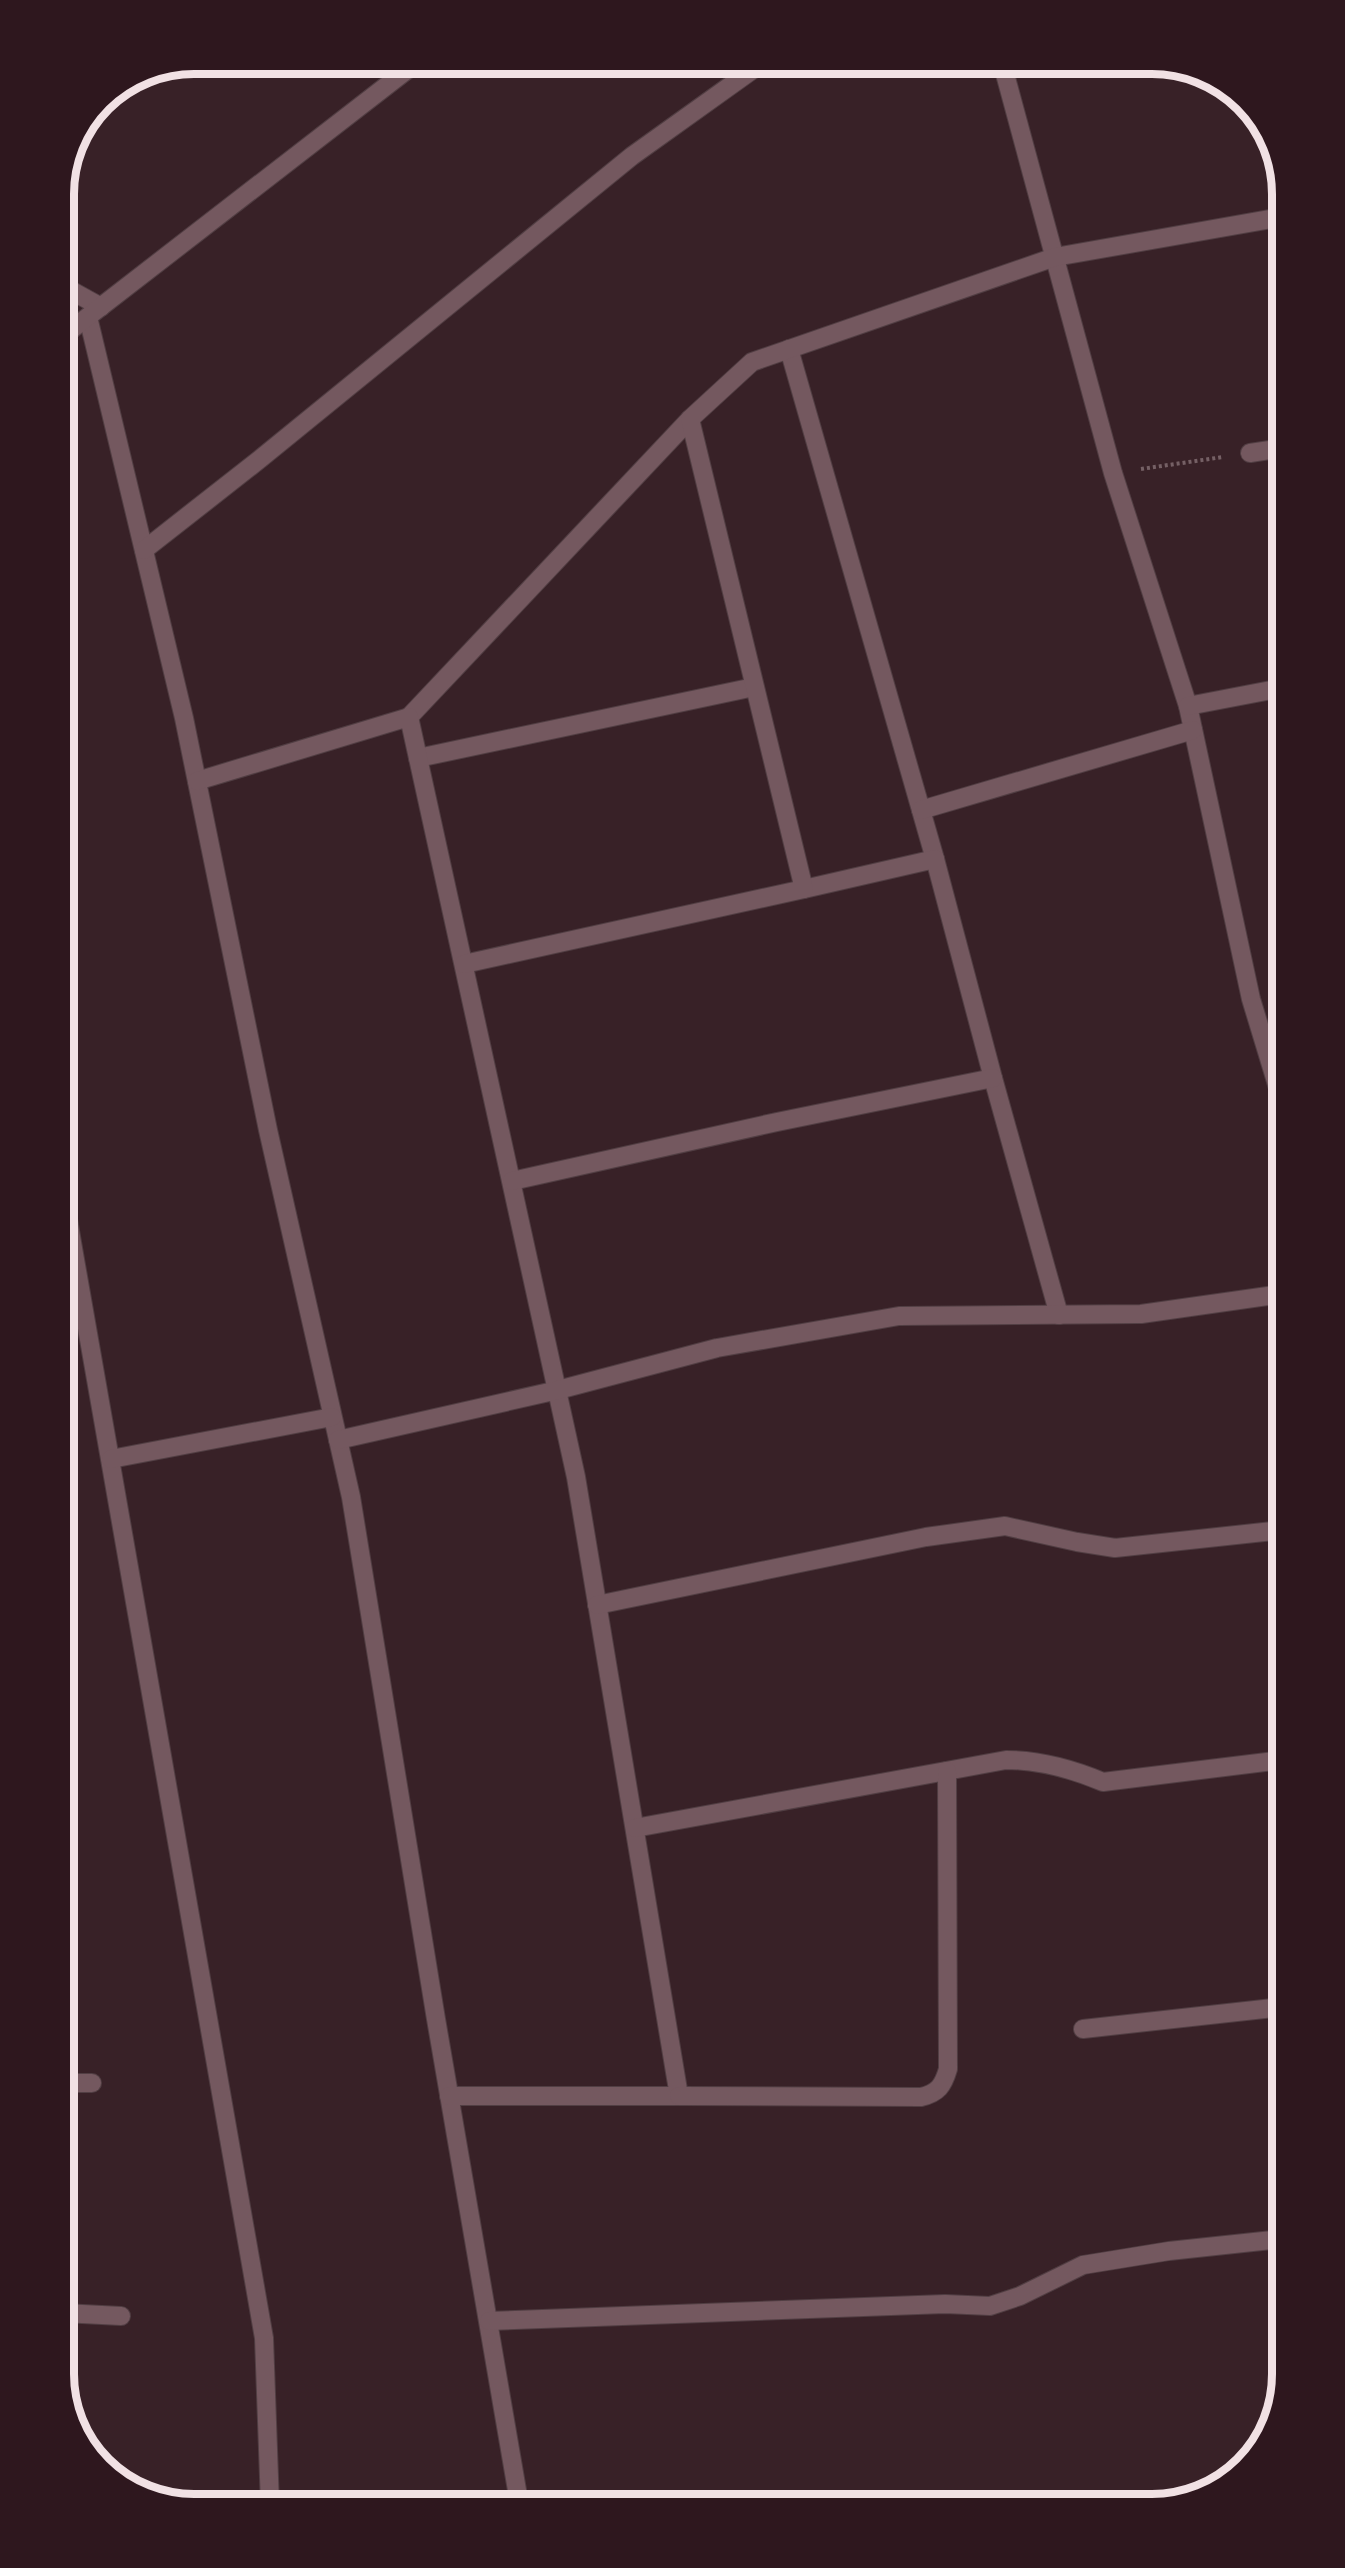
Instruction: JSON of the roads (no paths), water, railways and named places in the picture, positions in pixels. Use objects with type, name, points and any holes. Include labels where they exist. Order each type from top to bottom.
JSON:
[{"type":"street","points":[[74,327],[402,74]]},
{"type":"street","points":[[144,550],[260,459],[632,156],[747,74]]},
{"type":"street","points":[[1005,74],[1113,473],[1188,706],[1251,999],[1272,1068]]},
{"type":"street","points":[[197,781],[409,717],[690,419],[752,362],[1055,257],[1272,219]]},
{"type":"street","points":[[74,295],[94,312],[144,550],[197,781],[268,1130],[351,1497],[449,2096],[518,2494]]},
{"type":"street","points":[[789,349],[935,859],[1059,1315]]},
{"type":"street","points":[[690,419],[804,889]]},
{"type":"street","points":[[1250,453],[1272,450]]},
{"type":"street","points":[[418,758],[754,687]]},
{"type":"street","points":[[1188,706],[1272,690]]},
{"type":"street","points":[[409,717],[576,1477],[679,2096]]},
{"type":"street","points":[[921,810],[1193,730]]},
{"type":"street","points":[[464,964],[935,859]]},
{"type":"street","points":[[512,1181],[777,1122],[993,1078]]},
{"type":"street","points":[[74,1252],[264,2338],[270,2494]]},
{"type":"street","points":[[338,1440],[558,1390],[717,1348],[899,1316],[1141,1314],[1272,1295]]},
{"type":"street","points":[[111,1459],[332,1417]]},
{"type":"street","points":[[597,1605],[926,1537],[1005,1526],[1115,1548],[1272,1531]]},
{"type":"street","points":[[635,1828],[1006,1760],[1032,1760],[1081,1773],[1103,1782],[1272,1761]]},
{"type":"street","points":[[449,2096],[921,2097],[934,2094],[944,2084],[948,2069],[947,1771]]},
{"type":"street","points":[[1083,2029],[1272,2008]]},
{"type":"street","points":[[74,2083],[92,2083]]},
{"type":"street","points":[[489,2321],[945,2304],[990,2306],[1020,2296],[1083,2265],[1169,2251],[1272,2240]]},
{"type":"street","points":[[74,2314],[121,2316]]}]
